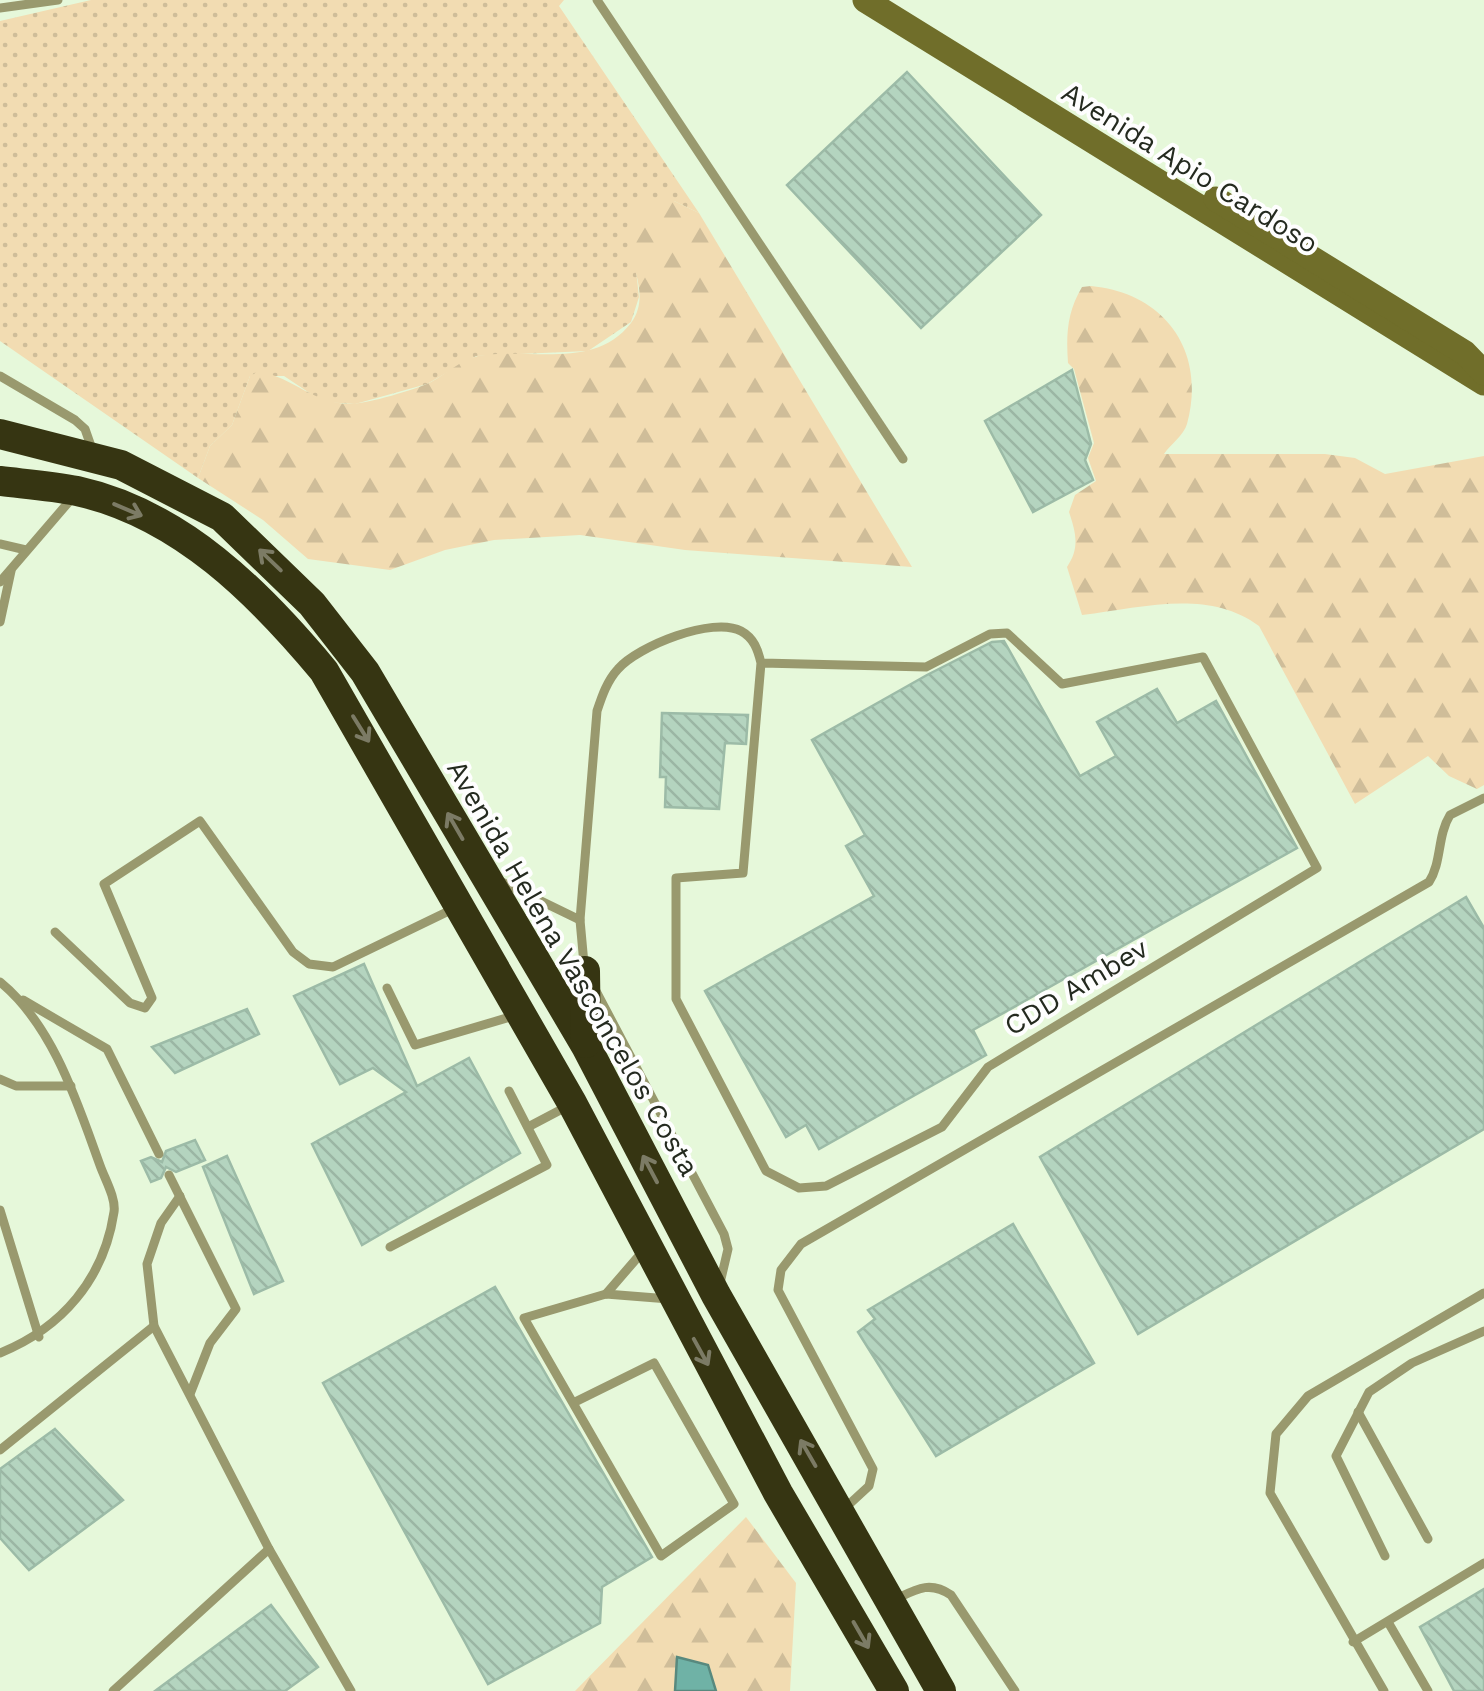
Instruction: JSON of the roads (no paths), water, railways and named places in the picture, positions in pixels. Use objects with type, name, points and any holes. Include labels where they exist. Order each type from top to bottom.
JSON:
[{"type":"highway","name":"Avenida Helena Vasconcelos Costa","points":[[0,434],[94,457],[175,490],[222,517],[271,560],[365,672],[586,1046],[716,1295],[941,1691]]},
{"type":"highway","points":[[0,481],[78,492],[168,530],[221,564],[271,608],[324,671],[572,1103],[673,1299],[894,1691]]},
{"type":"highway","points":[[585,971],[586,1046]]},
{"type":"street","name":"Avenida Apio Cardoso","points":[[865,0],[1484,383]]},
{"type":"street","name":"Avenida Apio Cardoso","points":[[894,0],[1465,354],[1484,373]]},
{"type":"lane","points":[[0,8],[58,0]]},
{"type":"lane","points":[[597,0],[903,458]]},
{"type":"lane","points":[[1,375],[75,420],[84,429],[94,457]]},
{"type":"lane","points":[[0,582],[78,492]]},
{"type":"lane","points":[[0,544],[26,550]]},
{"type":"lane","points":[[0,622],[12,571]]},
{"type":"lane","points":[[716,1295],[726,1263],[724,1234],[585,971],[580,920],[598,711],[616,671],[649,647],[725,626],[742,632],[756,644],[762,663]]},
{"type":"lane","name":"CDD Ambev","points":[[990,634],[1008,634],[1062,684],[1202,657],[1317,868],[988,1067],[942,1127],[826,1186],[799,1188],[780,1182],[766,1172],[676,998],[676,878],[742,873],[762,663],[926,667],[990,634]]},
{"type":"lane","points":[[841,1512],[869,1486],[872,1469],[778,1290],[788,1257],[801,1244],[1428,882],[1436,871],[1441,836],[1450,815],[1484,798]]},
{"type":"lane","points":[[55,932],[130,1003],[145,1008],[152,998],[104,884],[200,821],[293,952],[310,964],[333,967],[461,905]]},
{"type":"lane","points":[[482,872],[580,920]]},
{"type":"lane","points":[[0,982],[107,1049],[159,1154]]},
{"type":"lane","points":[[387,988],[415,1045],[519,1014]]},
{"type":"lane","points":[[0,1353],[40,1337],[97,1274],[116,1207],[71,1086],[20,998]]},
{"type":"lane","points":[[0,1079],[16,1086],[71,1086]]},
{"type":"lane","points":[[390,1247],[547,1164],[508,1091]]},
{"type":"lane","points":[[528,1127],[572,1103]]},
{"type":"lane","points":[[170,1175],[236,1309],[210,1343],[190,1394]]},
{"type":"lane","points":[[180,1196],[162,1222],[147,1264],[154,1326],[269,1549],[351,1691]]},
{"type":"lane","points":[[0,1210],[40,1337]]},
{"type":"lane","points":[[606,1294],[646,1247]]},
{"type":"lane","points":[[1384,1691],[1270,1493],[1276,1434],[1308,1396],[1484,1293]]},
{"type":"lane","points":[[575,1402],[654,1364],[734,1504],[662,1556],[524,1318],[606,1294],[673,1299]]},
{"type":"lane","points":[[0,1450],[154,1326]]},
{"type":"lane","points":[[1386,1556],[1336,1456],[1369,1392],[1412,1363],[1484,1331]]},
{"type":"lane","points":[[1358,1412],[1428,1540]]},
{"type":"lane","points":[[113,1691],[269,1549]]},
{"type":"lane","points":[[1354,1642],[1484,1563]]},
{"type":"lane","points":[[891,1602],[923,1586],[939,1587],[951,1595],[1015,1691]]},
{"type":"lane","points":[[1388,1622],[1428,1691]]},
{"type":"water","points":[[677,1657],[708,1665],[716,1691],[675,1691]]}]
